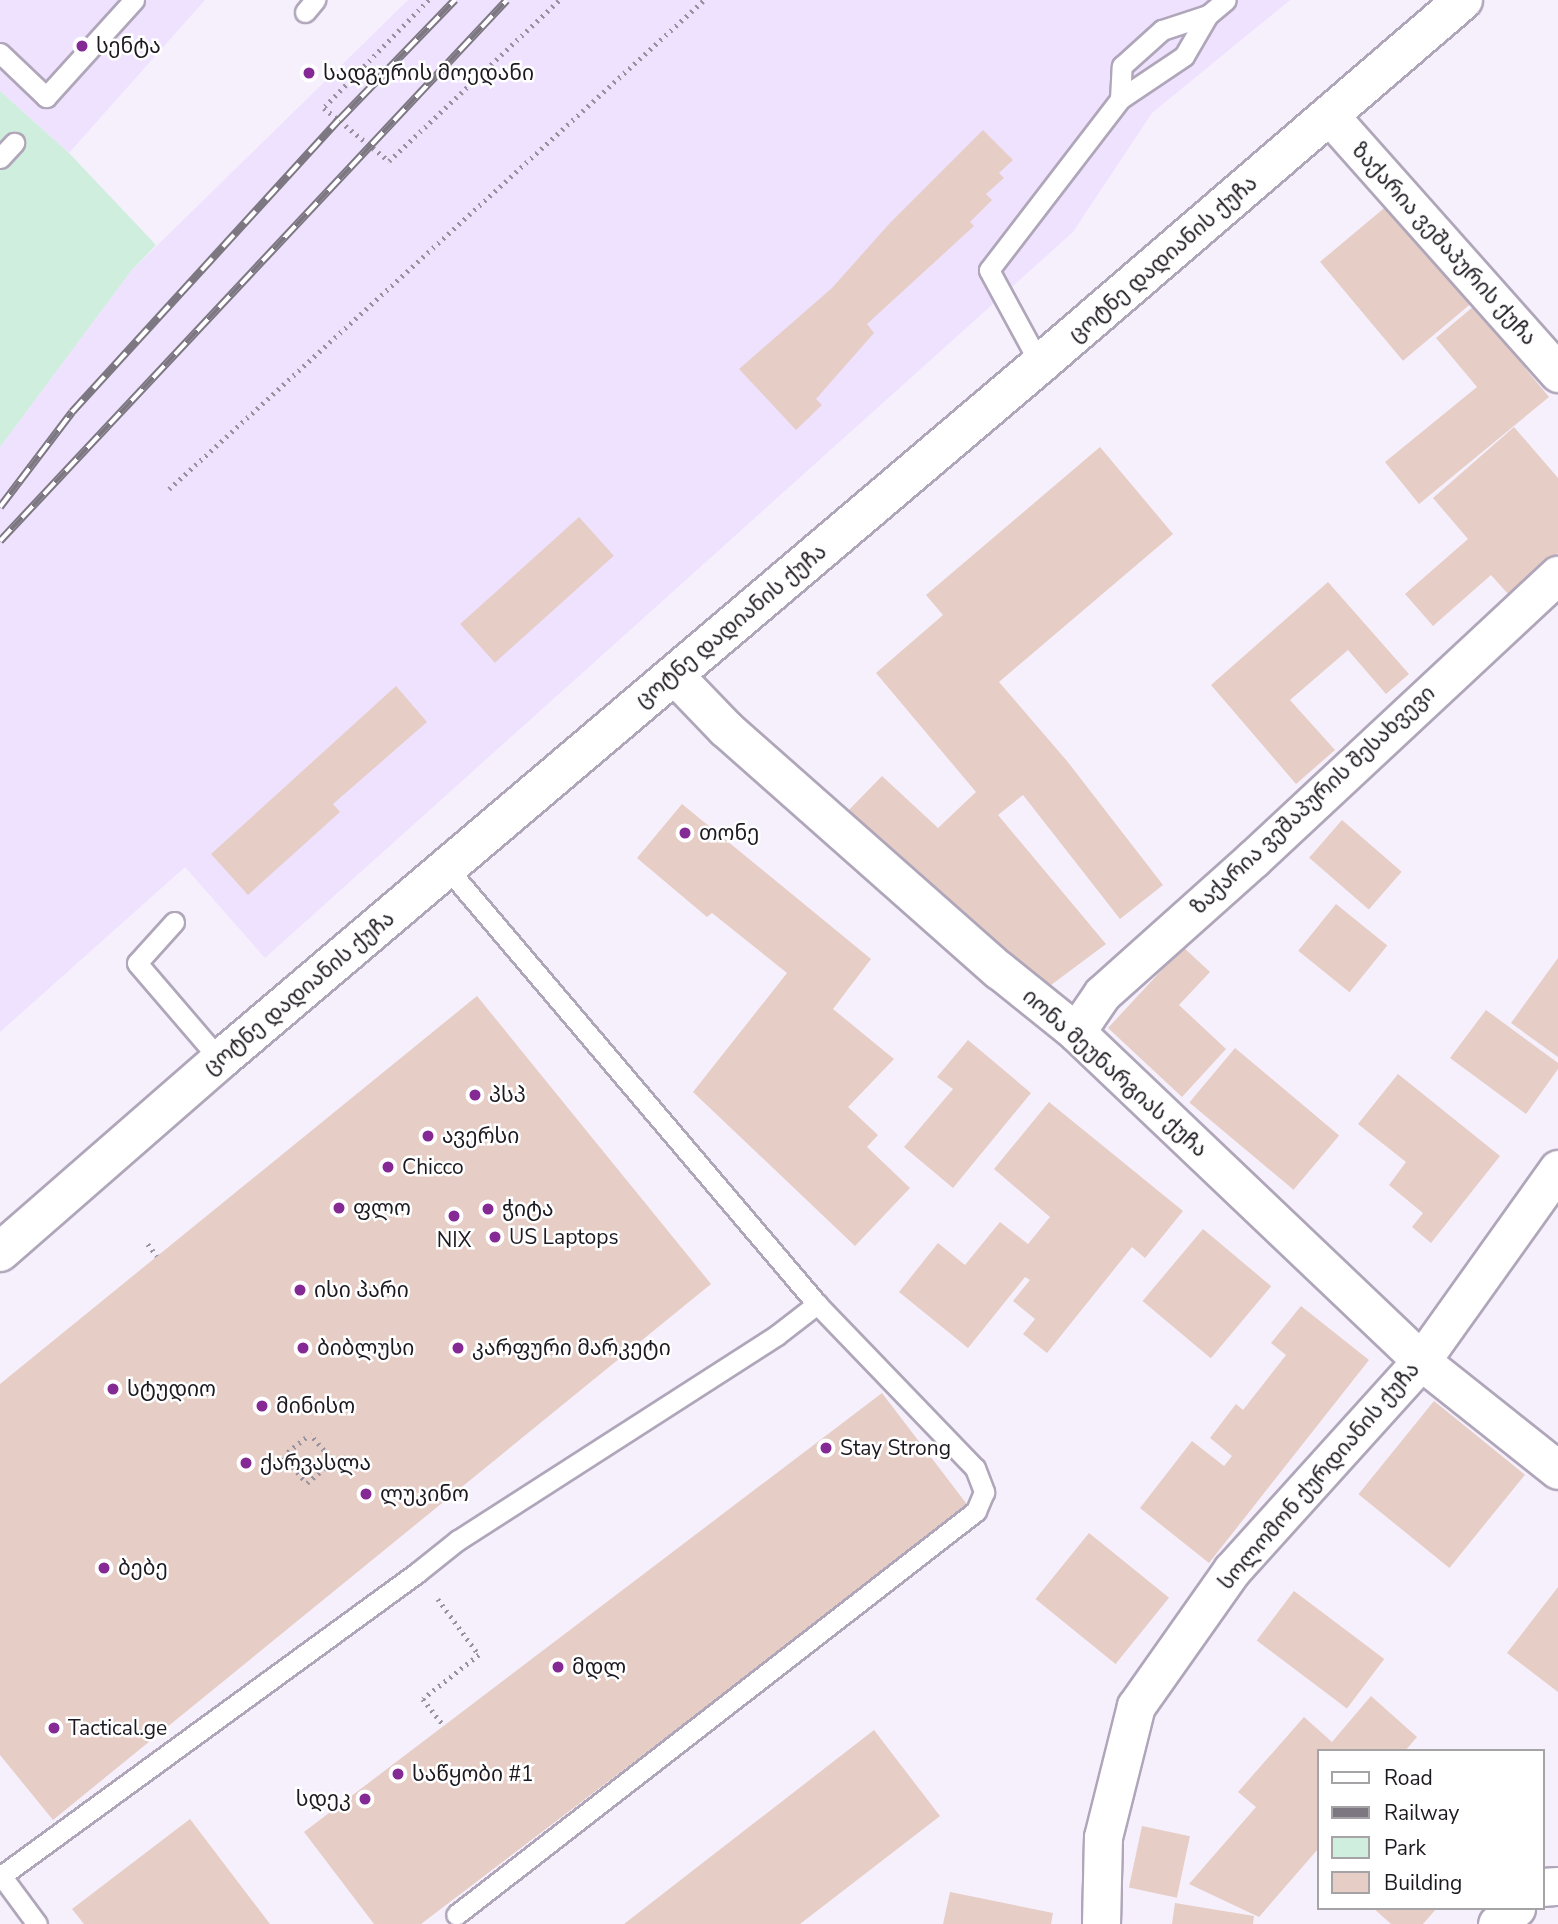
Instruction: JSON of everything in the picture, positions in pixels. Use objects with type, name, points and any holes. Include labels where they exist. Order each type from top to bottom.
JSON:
[{"type":"main road","name":"ცოტნე დადიანის ქუჩა","points":[[0,1252],[220,1060],[1040,364],[1463,0]]},
{"type":"street","name":"ზაქარია ვეშაპურის ქუჩა","points":[[1330,116],[1558,373]]},
{"type":"street","name":"ზაქარია ვეშაპურის შესახვევი","points":[[1076,1032],[1102,993],[1253,859],[1558,575]]},
{"type":"street","name":"იონა მეუნარგიას ქუჩა","points":[[674,675],[725,728],[999,970],[1076,1032],[1421,1361],[1558,1470]]},
{"type":"street","name":"სოლომონ ქურდიანის ქუჩა","points":[[1101,1924],[1103,1837],[1136,1706],[1232,1570],[1421,1361],[1558,1169]]},
{"type":"street","points":[[1497,1924],[1514,1910]]},
{"type":"lane","points":[[0,53],[46,97],[134,0]]},
{"type":"lane","points":[[1040,364],[989,270],[1120,99],[1184,56],[1209,15],[1226,0]]},
{"type":"lane","points":[[1120,99],[1122,66],[1162,30],[1209,15]]},
{"type":"lane","points":[[0,158],[14,143]]},
{"type":"lane","points":[[447,868],[817,1304],[975,1468],[984,1492],[976,1511],[456,1915]]},
{"type":"lane","points":[[174,922],[137,962],[220,1060]]},
{"type":"lane","points":[[37,1924],[1,1875],[418,1572],[457,1539],[777,1335],[817,1304]]},
{"type":"path","points":[[429,0],[324,108],[389,161],[559,0]]},
{"type":"path","points":[[169,489],[704,0]]},
{"type":"path","points":[[148,1244],[157,1256]]},
{"type":"path","points":[[308,1436],[333,1461],[307,1483],[284,1457],[308,1436]]},
{"type":"path","points":[[418,1572],[479,1655],[423,1699],[444,1726]]},
{"type":"shaded area","name":"სენტა","points":[[0,0],[205,0],[69,153],[0,91]]},
{"type":"shaded area","points":[[408,0],[1290,0],[1152,113],[1073,232],[265,958],[185,867],[0,1032],[0,447],[131,271]]},
{"type":"green space","points":[[0,91],[69,153],[156,245],[131,271],[0,447]]},
{"type":"building","points":[[983,130],[1013,160],[999,173],[1004,178],[986,194],[992,200],[970,222],[974,226],[867,324],[874,333],[816,399],[822,405],[796,430],[739,369],[832,288],[889,224]]},
{"type":"building","points":[[1389,204],[1472,303],[1403,361],[1320,262]]},
{"type":"building","points":[[1474,306],[1549,397],[1419,504],[1385,462],[1477,387],[1436,338]]},
{"type":"building","points":[[1514,427],[1558,478],[1558,553],[1509,595],[1491,575],[1433,626],[1405,594],[1468,539],[1433,498]]},
{"type":"building","points":[[1100,447],[1173,534],[999,682],[1067,761],[1163,885],[1120,919],[1023,795],[998,815],[1106,944],[1051,985],[924,888],[846,813],[882,776],[938,828],[976,792],[876,673],[943,615],[926,595]]},
{"type":"building","points":[[579,517],[614,556],[495,663],[460,624]]},
{"type":"building","points":[[1328,582],[1409,674],[1386,694],[1348,650],[1290,700],[1335,750],[1296,784],[1211,685]]},
{"type":"building","points":[[396,686],[427,722],[333,804],[340,812],[248,895],[211,854]]},
{"type":"building","points":[[682,804],[871,959],[833,1009],[894,1059],[848,1107],[878,1135],[867,1147],[910,1188],[855,1246],[693,1092],[787,973],[712,913],[707,917],[637,858]]},
{"type":"building","points":[[1342,820],[1402,872],[1369,910],[1309,858]]},
{"type":"building","points":[[1336,904],[1387,946],[1350,992],[1298,951]]},
{"type":"building","points":[[1183,947],[1210,972],[1179,1005],[1226,1049],[1182,1097],[1108,1028]]},
{"type":"building","points":[[1558,958],[1558,1057],[1511,1023]]},
{"type":"building","name":"ქარვასლა","points":[[477,996],[711,1284],[53,1820],[0,1755],[0,1384]]},
{"type":"building","points":[[1486,1010],[1558,1063],[1558,1069],[1526,1114],[1450,1058]]},
{"type":"building","points":[[968,1040],[1031,1093],[953,1188],[904,1147],[953,1089],[937,1077]]},
{"type":"building","points":[[1235,1048],[1339,1135],[1294,1190],[1189,1102]]},
{"type":"building","points":[[1398,1074],[1500,1156],[1431,1243],[1412,1227],[1423,1213],[1389,1185],[1406,1162],[1358,1124]]},
{"type":"building","points":[[1049,1102],[1183,1211],[1145,1258],[1132,1247],[1047,1353],[1023,1334],[1035,1319],[1013,1301],[1030,1280],[1025,1277],[968,1348],[899,1292],[938,1243],[965,1265],[1000,1222],[1028,1244],[1050,1217],[994,1169]]},
{"type":"building","points":[[1203,1229],[1271,1286],[1211,1358],[1143,1301]]},
{"type":"building","points":[[1301,1306],[1369,1360],[1209,1563],[1140,1508],[1192,1441],[1224,1466],[1232,1456],[1210,1438],[1236,1404],[1243,1410],[1286,1355],[1271,1343]]},
{"type":"building","points":[[882,1393],[969,1507],[421,1924],[374,1924],[304,1832]]},
{"type":"building","points":[[1434,1401],[1525,1475],[1449,1568],[1358,1494]]},
{"type":"building","points":[[1089,1533],[1169,1598],[1116,1664],[1036,1599]]},
{"type":"building","points":[[1558,1587],[1558,1692],[1507,1653]]},
{"type":"building","points":[[1294,1591],[1384,1659],[1347,1709],[1257,1641]]},
{"type":"building","points":[[1371,1696],[1417,1737],[1407,1749],[1316,1749],[1316,1851],[1259,1917],[1189,1884],[1256,1807],[1238,1792],[1304,1717],[1332,1742]]},
{"type":"building","points":[[874,1730],[940,1816],[800,1924],[624,1924]]},
{"type":"building","points":[[190,1819],[270,1924],[84,1924],[72,1909]]},
{"type":"building","points":[[1142,1826],[1190,1836],[1177,1898],[1129,1888]]},
{"type":"building","points":[[950,1892],[1053,1913],[1051,1924],[943,1924]]},
{"type":"building","points":[[1175,1903],[1254,1916],[1253,1924],[1172,1924]]},
{"type":"building","points":[[1375,1910],[1435,1910],[1423,1924],[1391,1924]]},
{"type":"railway","points":[[0,507],[72,412],[339,120],[455,0]]},
{"type":"railway","points":[[0,541],[507,0]]},
{"type":"place","name":"სენტა","points":[[82,46]]},
{"type":"place","name":"სადგურის მოედანი","points":[[309,73]]},
{"type":"place","name":"თონე","points":[[685,833]]},
{"type":"place","name":"პსპ","points":[[475,1095]]},
{"type":"place","name":"ავერსი","points":[[428,1136]]},
{"type":"place","name":"Chicco","points":[[388,1167]]},
{"type":"place","name":"ფლო","points":[[339,1208]]},
{"type":"place","name":"ჭიტა","points":[[488,1209]]},
{"type":"place","name":"NIX","points":[[454,1216]]},
{"type":"place","name":"US Laptops","points":[[495,1237]]},
{"type":"place","name":"ისი პარი","points":[[300,1290]]},
{"type":"place","name":"ბიბლუსი","points":[[303,1348]]},
{"type":"place","name":"კარფური მარკეტი","points":[[458,1348]]},
{"type":"place","name":"სტუდიო","points":[[113,1389]]},
{"type":"place","name":"მინისო","points":[[262,1406]]},
{"type":"place","name":"Stay Strong","points":[[826,1448]]},
{"type":"place","name":"ქარვასლა","points":[[246,1463]]},
{"type":"place","name":"ლუკინო","points":[[366,1494]]},
{"type":"place","name":"ბებე","points":[[104,1568]]},
{"type":"place","name":"მდლ","points":[[558,1667]]},
{"type":"place","name":"Tactical.ge","points":[[54,1728]]},
{"type":"place","name":"საწყობი #1","points":[[398,1774]]},
{"type":"place","name":"სდეკ","points":[[365,1799]]}]
